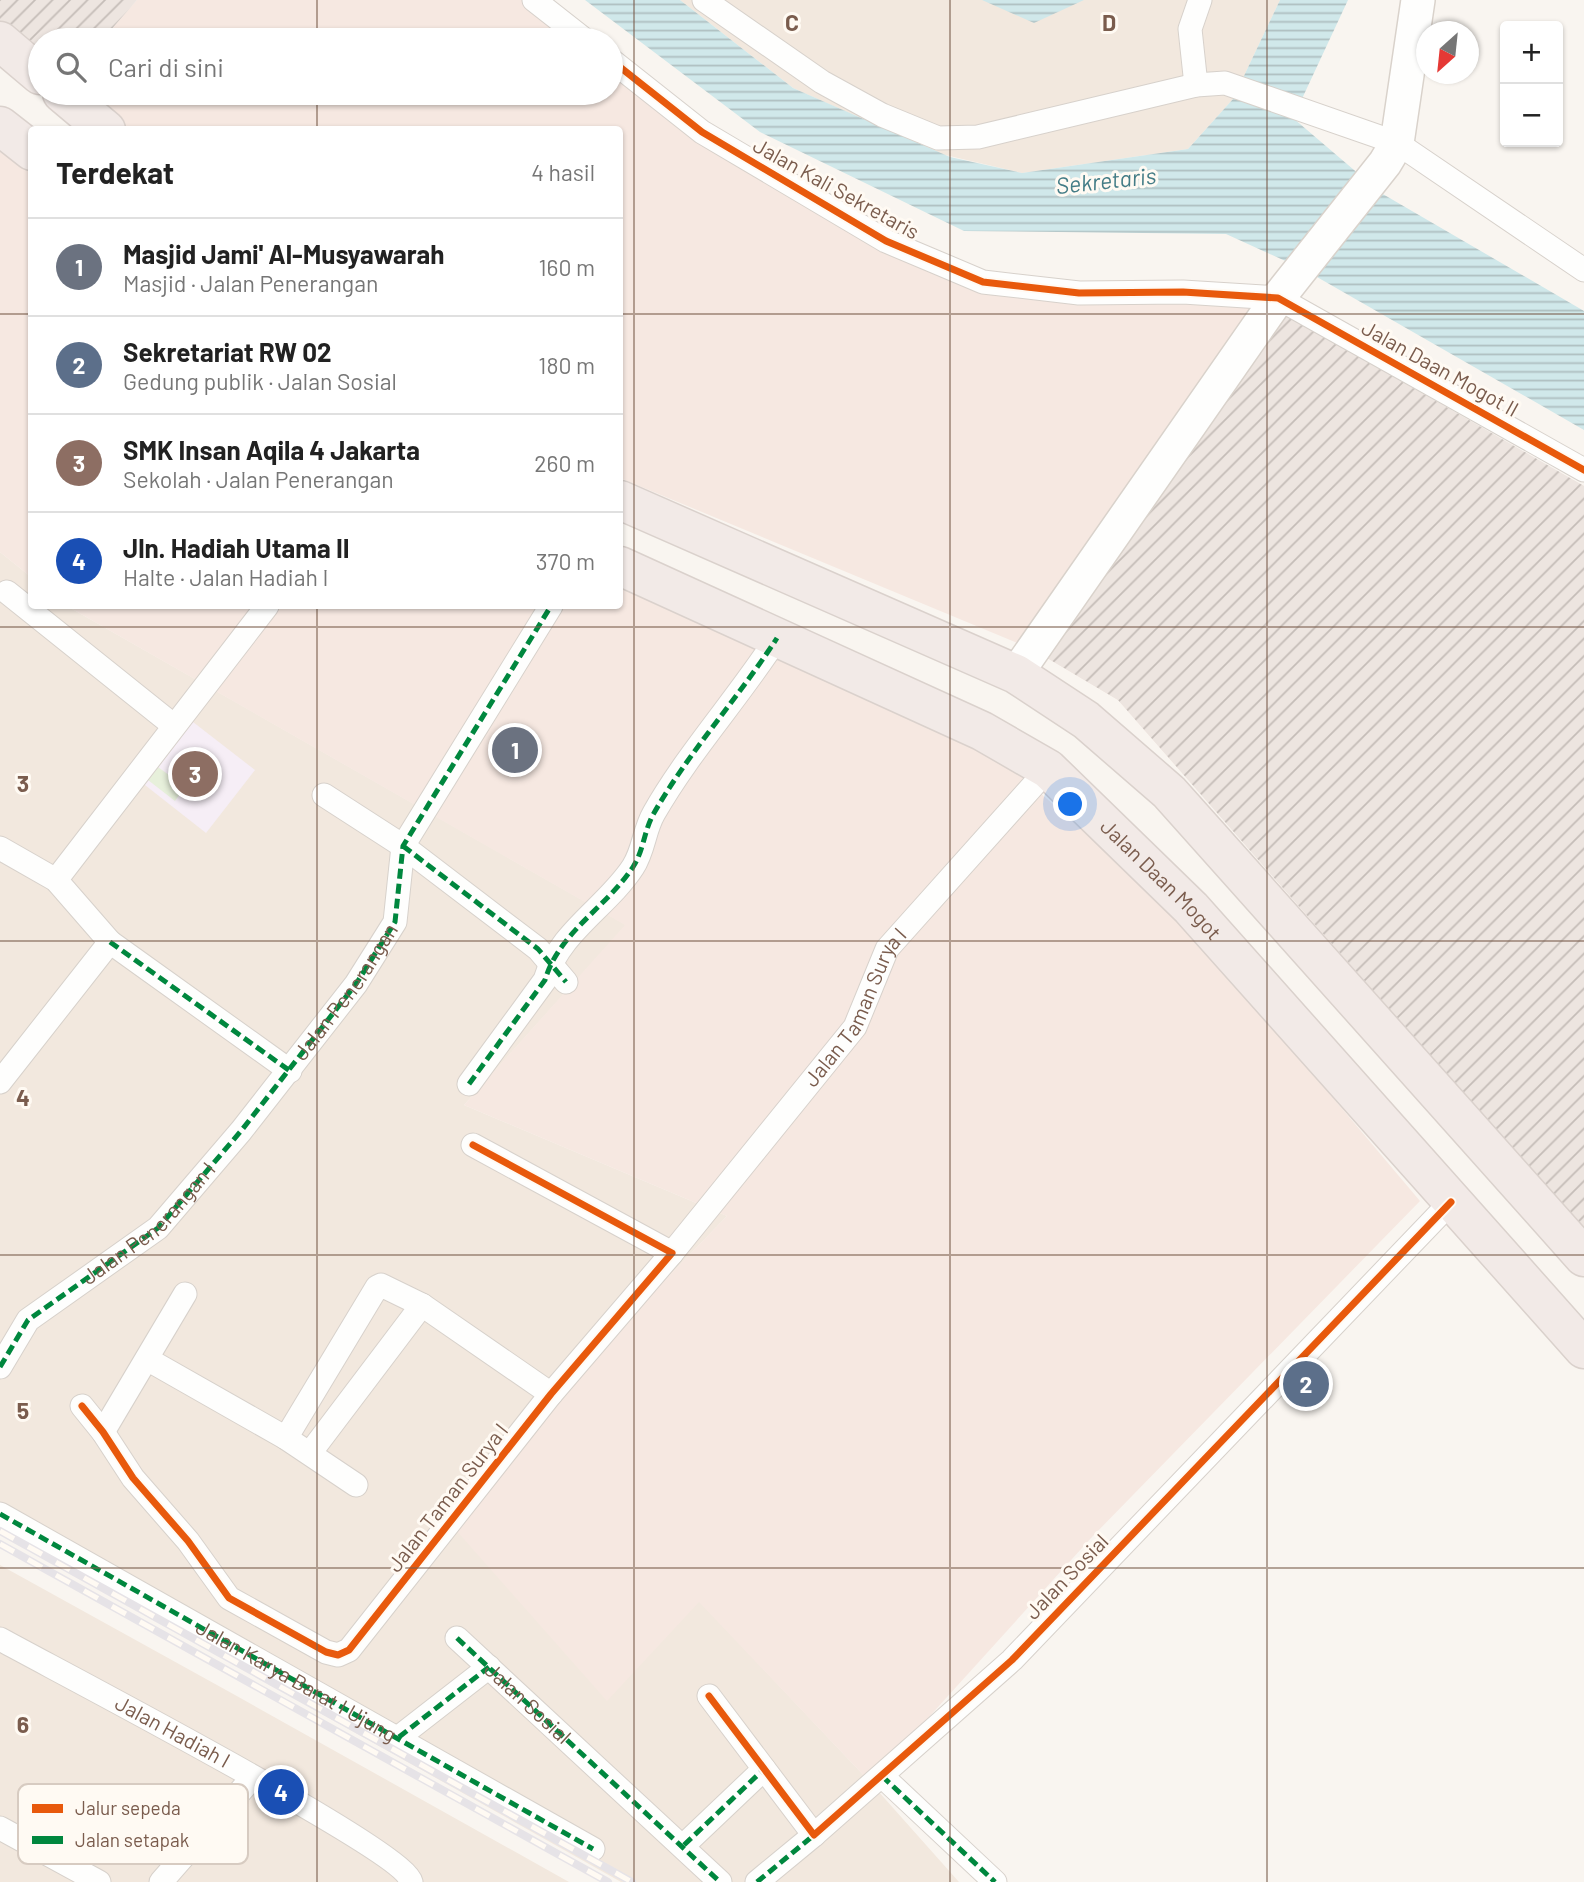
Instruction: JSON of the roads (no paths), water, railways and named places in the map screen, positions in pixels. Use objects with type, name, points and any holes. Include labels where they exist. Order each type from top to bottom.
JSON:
[{"type":"highway","points":[[0,41],[28,65]]},
{"type":"highway","points":[[76,105],[101,126]]},
{"type":"highway","points":[[0,126],[28,148]]},
{"type":"highway","points":[[623,501],[1016,674],[1086,720],[1169,792],[1584,1257]]},
{"type":"highway","name":"Jalan Daan Mogot","points":[[623,567],[982,731],[1048,769],[1191,908],[1584,1349]]},
{"type":"street","points":[[534,0],[570,28]]},
{"type":"street","points":[[704,0],[822,82],[882,115],[938,138],[978,137],[1196,85],[1226,83],[1327,118],[1391,153],[1584,270]]},
{"type":"street","points":[[1196,85],[1190,29],[1200,0]]},
{"type":"street","points":[[1016,674],[1285,290],[1391,153],[1418,0]]},
{"type":"street","name":"Jalan Kali Sekretaris","points":[[623,69],[702,132],[782,180],[886,241],[983,282],[1079,293],[1285,290]]},
{"type":"street","name":"Jalan Daan Mogot II","points":[[1285,290],[1584,470]]},
{"type":"street","points":[[7,592],[28,609]]},
{"type":"street","points":[[28,609],[173,724]]},
{"type":"street","points":[[56,880],[173,724],[265,609]]},
{"type":"street","name":"Jalan Penerangan","points":[[110,942],[290,1071],[356,984],[395,922],[403,846],[549,609]]},
{"type":"street","points":[[469,1084],[545,980],[550,962],[632,870],[643,851],[653,813],[777,638]]},
{"type":"street","name":"Jalan Taman Surya I","points":[[82,1406],[103,1432],[133,1478],[188,1541],[229,1598],[321,1649],[338,1654],[354,1646],[551,1394],[672,1253],[855,1027],[887,949],[1048,769]]},
{"type":"street","points":[[324,795],[403,846],[538,949],[566,982]]},
{"type":"street","points":[[0,848],[56,880],[110,942],[0,1083]]},
{"type":"street","name":"Jalan Penerangan I","points":[[0,1367],[28,1320],[158,1227],[290,1071]]},
{"type":"street","points":[[473,1145],[672,1253]]},
{"type":"street","name":"Jalan Sosial","points":[[757,1882],[882,1776],[1012,1660],[1451,1202]]},
{"type":"street","points":[[286,1438],[377,1287],[386,1285],[422,1305],[551,1394]]},
{"type":"street","points":[[103,1432],[185,1294]]},
{"type":"street","points":[[310,1453],[422,1305]]},
{"type":"street","points":[[147,1359],[286,1438],[356,1485]]},
{"type":"street","name":"Jalan Karya Barat I Ujung","points":[[0,1514],[593,1849]]},
{"type":"street","name":"Jalan Sosial","points":[[457,1638],[684,1845],[720,1882]]},
{"type":"street","name":"Jalan Hadiah I","points":[[0,1639],[327,1819],[395,1863],[411,1880]]},
{"type":"street","points":[[399,1737],[489,1667]]},
{"type":"street","points":[[709,1696],[814,1835]]},
{"type":"street","points":[[684,1845],[764,1769]]},
{"type":"street","points":[[882,1776],[995,1882]]},
{"type":"street","points":[[247,1784],[252,1778]]},
{"type":"street","points":[[0,1828],[18,1838]]},
{"type":"street","points":[[66,1864],[99,1882]]},
{"type":"street","points":[[161,1882],[177,1864]]},
{"type":"water","name":"Sekretaris","points":[[585,0],[680,0],[793,88],[950,157],[1022,173],[1188,149],[1233,99],[1280,0],[1348,0],[1293,118],[1381,193],[1584,311],[1584,430],[1303,269],[1226,234],[964,231],[760,132]]},
{"type":"water","points":[[982,0],[1084,0],[1034,23]]},
{"type":"railway","points":[[0,1531],[632,1882]]},
{"type":"railway","points":[[0,1544],[608,1882]]},
{"type":"place","name":"Masjid Jami' Al-Musyawarah","points":[[515,750]]},
{"type":"place","name":"SMK Insan Aqila 4 Jakarta","points":[[195,774]]},
{"type":"place","name":"Sekretariat RW 02","points":[[1306,1384]]},
{"type":"place","name":"Jln. Hadiah Utama II","points":[[281,1792]]}]
